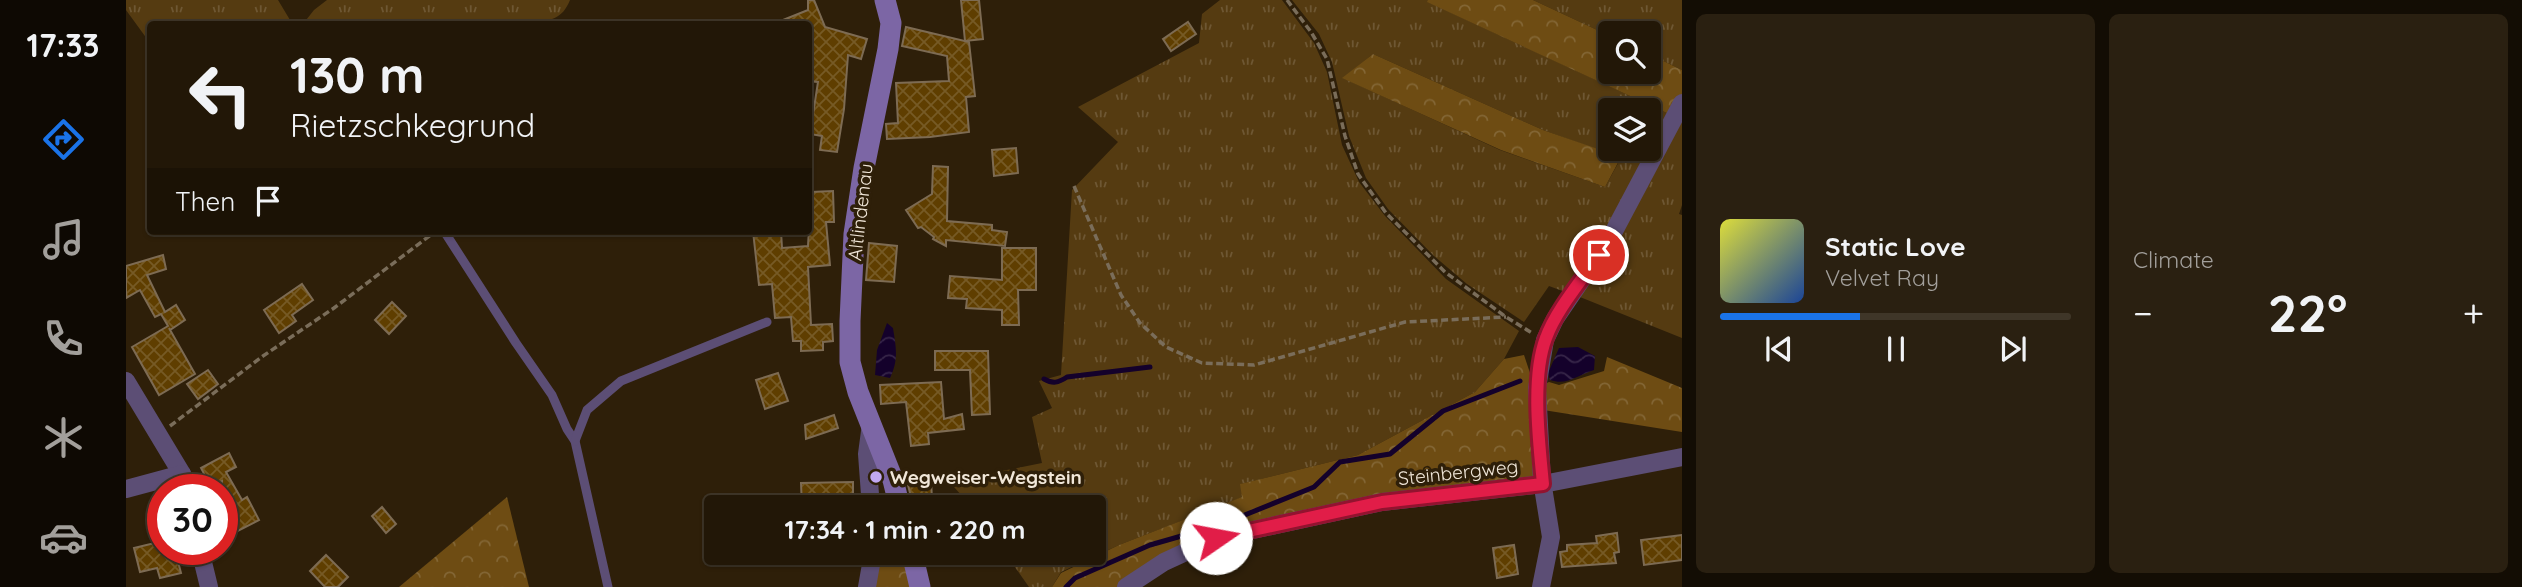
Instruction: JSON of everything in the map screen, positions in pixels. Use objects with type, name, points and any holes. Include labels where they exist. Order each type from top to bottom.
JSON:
[{"type":"street","name":"Altlindenau","points":[[885,0],[891,23],[888,49],[854,234],[850,362],[858,392],[897,495]]},
{"type":"street","points":[[1541,587],[1551,537],[1543,484],[1537,388],[1545,340],[1555,319],[1612,235],[1682,103]]},
{"type":"street","points":[[126,381],[179,474]]},
{"type":"street","name":"Altlindenau","points":[[870,495],[867,454],[871,424]]},
{"type":"street","name":"Steinbergweg","points":[[1126,587],[1164,562],[1216,538],[1382,502],[1543,484],[1682,457]]},
{"type":"street","points":[[126,489],[147,486]]},
{"type":"street","points":[[204,565],[209,587]]},
{"type":"street","points":[[867,587],[871,565]]},
{"type":"street","points":[[915,565],[920,587]]},
{"type":"lane","points":[[447,235],[552,395],[575,441],[608,587]]},
{"type":"lane","points":[[575,441],[587,410],[621,381],[767,322]]},
{"type":"path","points":[[1287,0],[1327,59],[1345,136],[1358,174],[1386,213],[1445,272],[1506,317],[1545,340]]},
{"type":"path","points":[[1074,186],[1121,295],[1140,323],[1166,347],[1202,363],[1254,365],[1405,323],[1506,317]]},
{"type":"path","points":[[157,436],[432,235]]},
{"type":"green space","points":[[126,0],[278,0],[290,20],[147,21],[147,39],[126,10]]},
{"type":"green space","points":[[327,0],[570,0],[563,12],[545,21],[305,21]]},
{"type":"green space","points":[[1220,0],[1282,0],[1314,43],[1327,72],[1342,145],[1359,182],[1385,216],[1446,279],[1519,331],[1504,359],[1475,392],[1358,455],[1241,484],[1243,497],[1106,551],[1106,495],[961,495],[954,487],[997,472],[1042,463],[1032,417],[1052,408],[1039,381],[1061,375],[1072,190],[1118,142],[1078,107],[1199,43],[1202,14]]},
{"type":"green space","points":[[1292,0],[1428,0],[1598,81],[1598,84],[1604,84],[1635,98],[1598,98],[1598,150],[1543,130],[1373,54],[1343,78],[1500,150],[1605,187],[1619,161],[1646,161],[1618,216],[1568,293],[1549,286],[1524,322],[1467,284],[1434,256],[1388,209],[1366,178],[1349,136],[1332,62],[1319,34]]},
{"type":"green space","points":[[1533,0],[1682,0],[1682,70],[1661,60],[1661,21],[1598,21],[1598,30]]},
{"type":"green space","points":[[1533,0],[1598,30],[1598,81],[1427,2]]},
{"type":"green space","points":[[1373,54],[1543,130],[1598,149],[1598,161],[1619,161],[1605,187],[1501,150],[1342,78]]},
{"type":"green space","points":[[1661,60],[1682,70],[1682,120],[1661,110],[1661,98],[1634,98],[1604,84],[1661,84]]},
{"type":"green space","points":[[1661,110],[1669,114],[1661,130]]},
{"type":"green space","points":[[1682,121],[1682,205],[1679,214],[1682,215],[1682,338],[1580,297]]},
{"type":"green space","points":[[1524,355],[1535,388],[1549,382],[1559,385],[1604,371],[1607,357],[1682,388],[1682,432],[1537,409],[1541,483],[1215,535],[1129,587],[1052,587],[1061,573],[1078,565],[1106,565],[1106,551],[1119,545],[1242,497],[1240,484],[1358,455],[1475,392],[1504,359]]},
{"type":"green space","points":[[507,497],[529,587],[399,587]]},
{"type":"green space","points":[[879,565],[908,565],[913,587],[874,587]]},
{"type":"green space","points":[[1013,565],[1076,565],[1061,572],[1052,587],[1029,587]]},
{"type":"water","points":[[887,323],[893,328],[896,347],[895,365],[890,378],[875,375],[877,350]]},
{"type":"water","points":[[1578,347],[1595,356],[1594,370],[1567,381],[1550,380],[1548,373],[1559,348]]},
{"type":"building","points":[[808,0],[814,0],[825,27],[867,39],[861,59],[848,55],[844,109],[837,152],[820,150],[822,136],[812,134],[818,82],[812,81],[812,21],[780,21],[808,10]]},
{"type":"building","points":[[961,0],[979,0],[983,39],[965,41]]},
{"type":"building","points":[[1188,22],[1196,34],[1171,51],[1163,39]]},
{"type":"building","points":[[906,27],[969,42],[975,96],[966,97],[969,132],[887,139],[886,124],[898,123],[896,83],[949,81],[947,56],[902,46]]},
{"type":"building","points":[[1016,148],[1018,173],[994,176],[992,150]]},
{"type":"building","points":[[933,166],[948,167],[947,221],[992,225],[992,230],[1007,232],[1005,246],[946,240],[946,246],[933,239],[934,237],[921,227],[918,228],[906,210],[932,194]]},
{"type":"building","points":[[833,191],[834,222],[826,222],[830,265],[808,267],[811,325],[832,324],[833,341],[823,342],[823,350],[801,351],[801,341],[793,341],[791,317],[775,318],[772,284],[759,285],[753,235],[781,235],[782,248],[808,246],[809,235],[812,235],[812,192]]},
{"type":"building","points":[[869,243],[897,246],[894,282],[866,280]]},
{"type":"building","points":[[1002,248],[1036,248],[1036,290],[1018,290],[1019,325],[1002,325],[1002,310],[966,308],[967,299],[948,298],[950,276],[1002,280]]},
{"type":"building","points":[[163,255],[166,269],[147,275],[165,312],[176,305],[185,320],[170,330],[195,374],[159,395],[132,347],[168,326],[161,314],[155,317],[140,290],[126,298],[126,266]]},
{"type":"building","points":[[302,284],[313,300],[292,315],[296,321],[279,333],[264,310]]},
{"type":"building","points":[[392,302],[406,316],[389,334],[375,320]]},
{"type":"building","points":[[935,351],[988,351],[990,414],[972,415],[970,370],[935,370]]},
{"type":"building","points":[[208,370],[218,384],[198,399],[187,384]]},
{"type":"building","points":[[778,373],[788,401],[765,409],[756,380]]},
{"type":"building","points":[[941,382],[944,419],[962,414],[964,429],[928,433],[929,444],[911,446],[906,402],[881,404],[880,385]]},
{"type":"building","points":[[834,415],[838,428],[806,439],[805,425]]},
{"type":"building","points":[[229,453],[236,467],[226,472],[227,474],[204,474],[201,468]]},
{"type":"building","points":[[931,479],[932,495],[910,495],[907,481]]},
{"type":"building","points":[[853,482],[853,495],[801,495],[801,483]]},
{"type":"building","points":[[238,493],[242,500],[247,497],[259,520],[238,531]]},
{"type":"building","points":[[382,507],[396,524],[386,533],[372,516]]},
{"type":"building","points":[[1617,533],[1619,552],[1614,553],[1616,563],[1562,567],[1560,552],[1567,551],[1567,545],[1597,543],[1596,536]]},
{"type":"building","points":[[1682,535],[1682,560],[1644,565],[1641,540]]},
{"type":"building","points":[[147,545],[147,565],[179,565],[181,573],[160,578],[157,568],[140,572],[134,548]]},
{"type":"building","points":[[1514,545],[1518,574],[1497,578],[1493,548]]},
{"type":"building","points":[[326,555],[348,577],[338,587],[325,587],[310,571]]},
{"type":"waterway","points":[[1044,379],[1056,382],[1067,377],[1150,367]]},
{"type":"waterway","points":[[1066,587],[1075,578],[1150,545],[1220,525],[1314,487],[1340,462],[1390,454],[1443,411],[1520,381]]},
{"type":"place","name":"Wegweiser-Wegstein","points":[[876,477]]},
{"type":"route","points":[[1216,538],[1382,502],[1543,484],[1537,388],[1545,340],[1555,319],[1599,255]]}]
